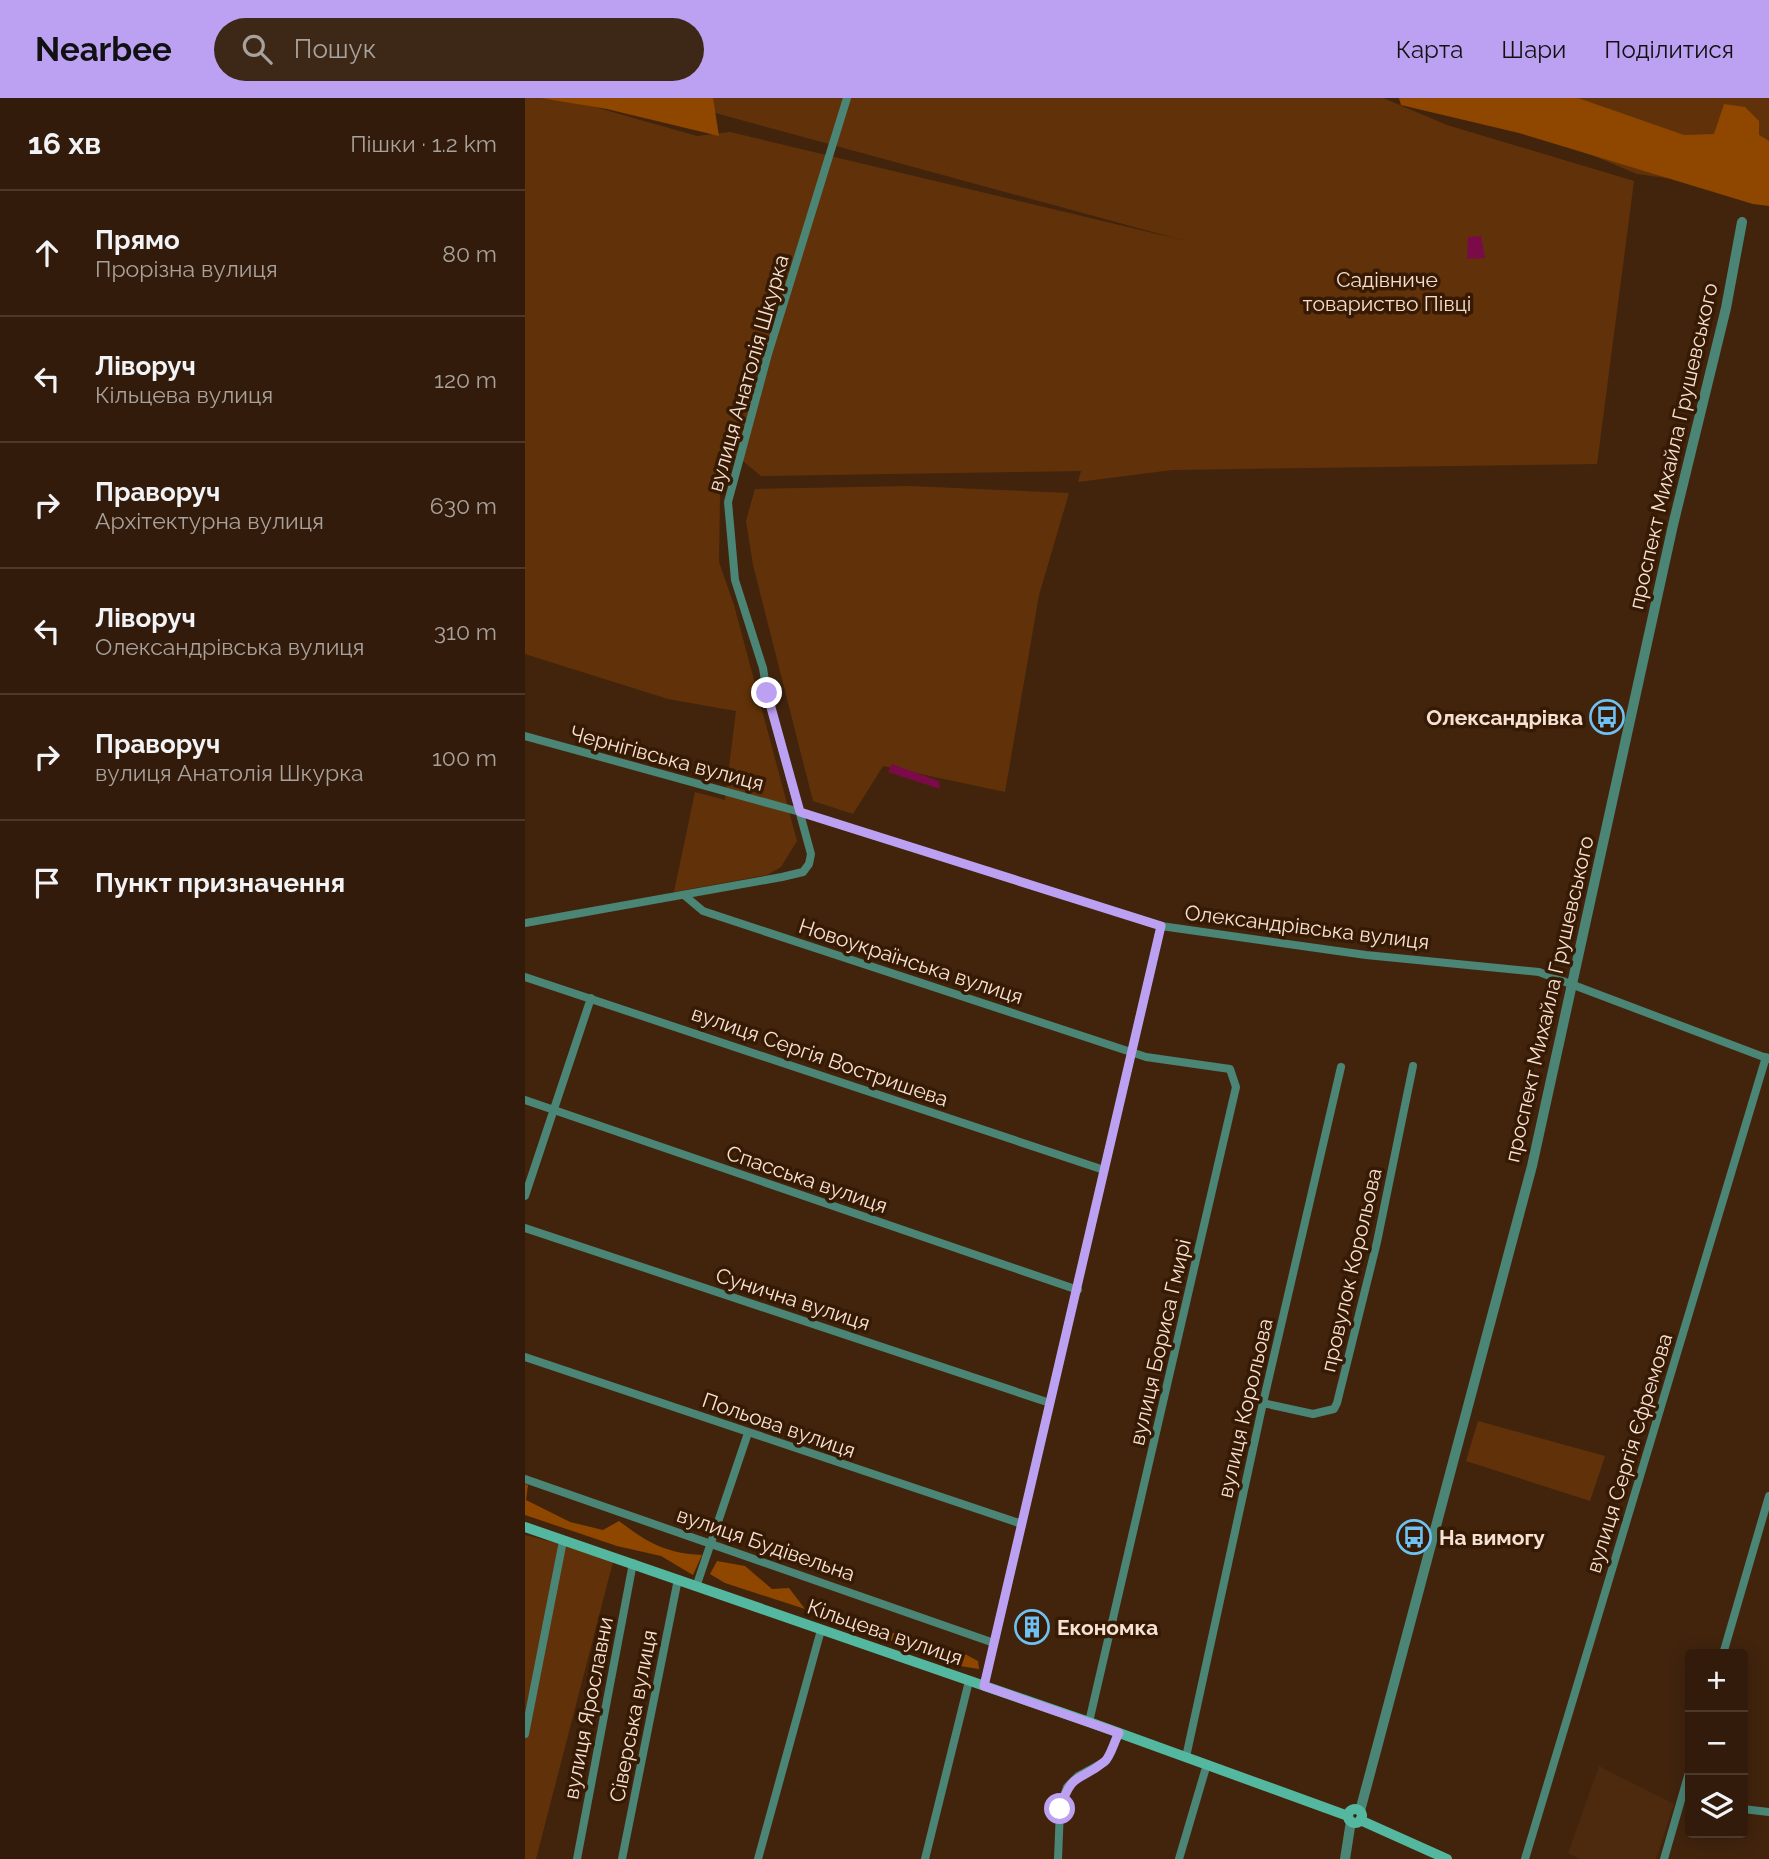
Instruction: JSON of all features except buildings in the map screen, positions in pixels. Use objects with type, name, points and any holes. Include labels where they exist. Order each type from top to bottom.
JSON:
[{"type":"main road","name":"Кільцева вулиця","points":[[525,1527],[1355,1816],[1447,1859]]},
{"type":"street","name":"вулиця Анатолія Шкурка","points":[[525,923],[803,872],[809,864],[811,854],[767,693],[763,668],[735,580],[728,527],[728,502],[765,366],[847,98]]},
{"type":"street","name":"проспект Михайла Грушевського","points":[[1345,1859],[1532,1166],[1574,984],[1644,654],[1724,319],[1742,222]]},
{"type":"street","name":"Чернігівська вулиця","points":[[525,736],[800,812]]},
{"type":"street","name":"Олександрівська вулиця","points":[[800,812],[1161,926],[1366,955],[1539,972],[1767,1058]]},
{"type":"street","name":"Новоукраїнська вулиця","points":[[684,895],[703,911],[1131,1052]]},
{"type":"street","points":[[984,1686],[1161,926]]},
{"type":"street","name":"вулиця Сергія Востришева","points":[[525,977],[1104,1170]]},
{"type":"street","points":[[525,1196],[591,998]]},
{"type":"street","name":"вулиця Бориса Гмирі","points":[[1090,1722],[1236,1087],[1230,1069],[1146,1057],[1131,1052]]},
{"type":"street","name":"вулиця Сергія Єфремова","points":[[1525,1859],[1767,1058]]},
{"type":"street","name":"провулок Корольова","points":[[1263,1403],[1313,1413],[1333,1409],[1337,1403],[1377,1242],[1413,1066]]},
{"type":"street","name":"вулиця Корольова","points":[[1186,1756],[1263,1403],[1341,1067]]},
{"type":"street","name":"Спасська вулиця","points":[[525,1100],[1078,1290]]},
{"type":"street","name":"Сунична вулиця","points":[[525,1228],[1050,1403]]},
{"type":"street","name":"Польова вулиця","points":[[525,1357],[1022,1524]]},
{"type":"street","points":[[696,1587],[748,1433]]},
{"type":"street","name":"вулиця Будівельна","points":[[525,1479],[994,1643]]},
{"type":"street","points":[[1724,1649],[1769,1496]]},
{"type":"street","points":[[525,1734],[563,1541]]},
{"type":"street","name":"вулиця Ярославни","points":[[577,1859],[633,1563]]},
{"type":"street","name":"Сіверська вулиця","points":[[622,1859],[678,1579]]},
{"type":"street","points":[[758,1859],[821,1630]]},
{"type":"street","points":[[925,1859],[969,1681]]},
{"type":"street","points":[[1058,1859],[1060,1809],[1067,1787],[1078,1776],[1106,1761],[1119,1733]]},
{"type":"street","points":[[1179,1859],[1207,1764]]},
{"type":"street","points":[[1664,1859],[1685,1803]]},
{"type":"street","points":[[1748,1810],[1769,1812]]},
{"type":"shaded area","points":[[541,98],[713,98],[719,136],[607,109]]},
{"type":"shaded area","points":[[1399,98],[1578,98],[1684,135],[1714,134],[1724,104],[1745,107],[1759,121],[1759,135],[1769,141],[1769,206],[1753,204],[1519,133],[1401,105]]},
{"type":"shaded area","points":[[1481,236],[1485,258],[1467,259],[1468,237]]},
{"type":"shaded area","points":[[892,764],[939,781],[940,789],[888,772]]},
{"type":"shaded area","points":[[525,1484],[528,1485],[526,1500],[570,1522],[603,1530],[619,1521],[657,1545],[677,1552],[702,1555],[693,1575],[661,1556],[617,1546],[525,1515]]},
{"type":"shaded area","points":[[717,1561],[745,1566],[772,1589],[789,1588],[805,1609],[725,1583],[710,1574]]},
{"type":"shaded area","points":[[828,1612],[848,1619],[864,1619],[882,1633],[896,1633],[907,1640],[925,1644],[917,1650],[826,1618]]},
{"type":"shaded area","points":[[963,1653],[978,1661],[979,1669],[960,1666],[958,1662]]},
{"type":"shaded area","points":[[1599,1766],[1674,1804],[1656,1859],[1579,1859],[1568,1853]]},
{"type":"green space","name":"Садівниче товариство Півці","points":[[525,98],[546,98],[591,106],[697,136],[730,132],[1182,240],[660,98],[1383,98],[1447,125],[1634,181],[1597,464],[1172,470],[1078,482],[1081,471],[761,476],[732,452],[720,492],[719,562],[734,605],[797,841],[781,867],[767,875],[674,892],[695,792],[725,800],[736,711],[668,699],[525,654]]},
{"type":"green space","points":[[1456,98],[1769,98],[1769,192],[1637,174]]},
{"type":"green space","points":[[910,486],[1069,493],[1039,595],[1005,792],[883,766],[853,814],[813,801],[753,565],[746,521],[755,489]]},
{"type":"green space","points":[[1478,1421],[1605,1456],[1590,1501],[1466,1461]]},
{"type":"green space","points":[[525,1535],[614,1558],[536,1859],[525,1859]]},
{"type":"place","name":"Олександрівка","points":[[1607,717]]},
{"type":"place","name":"На вимогу","points":[[1414,1537]]},
{"type":"place","name":"Економка","points":[[1032,1627]]},
{"type":"route","points":[[767,693],[800,812],[1161,926],[984,1686],[1119,1733],[1106,1761],[1078,1776],[1067,1787],[1060,1809]]}]
